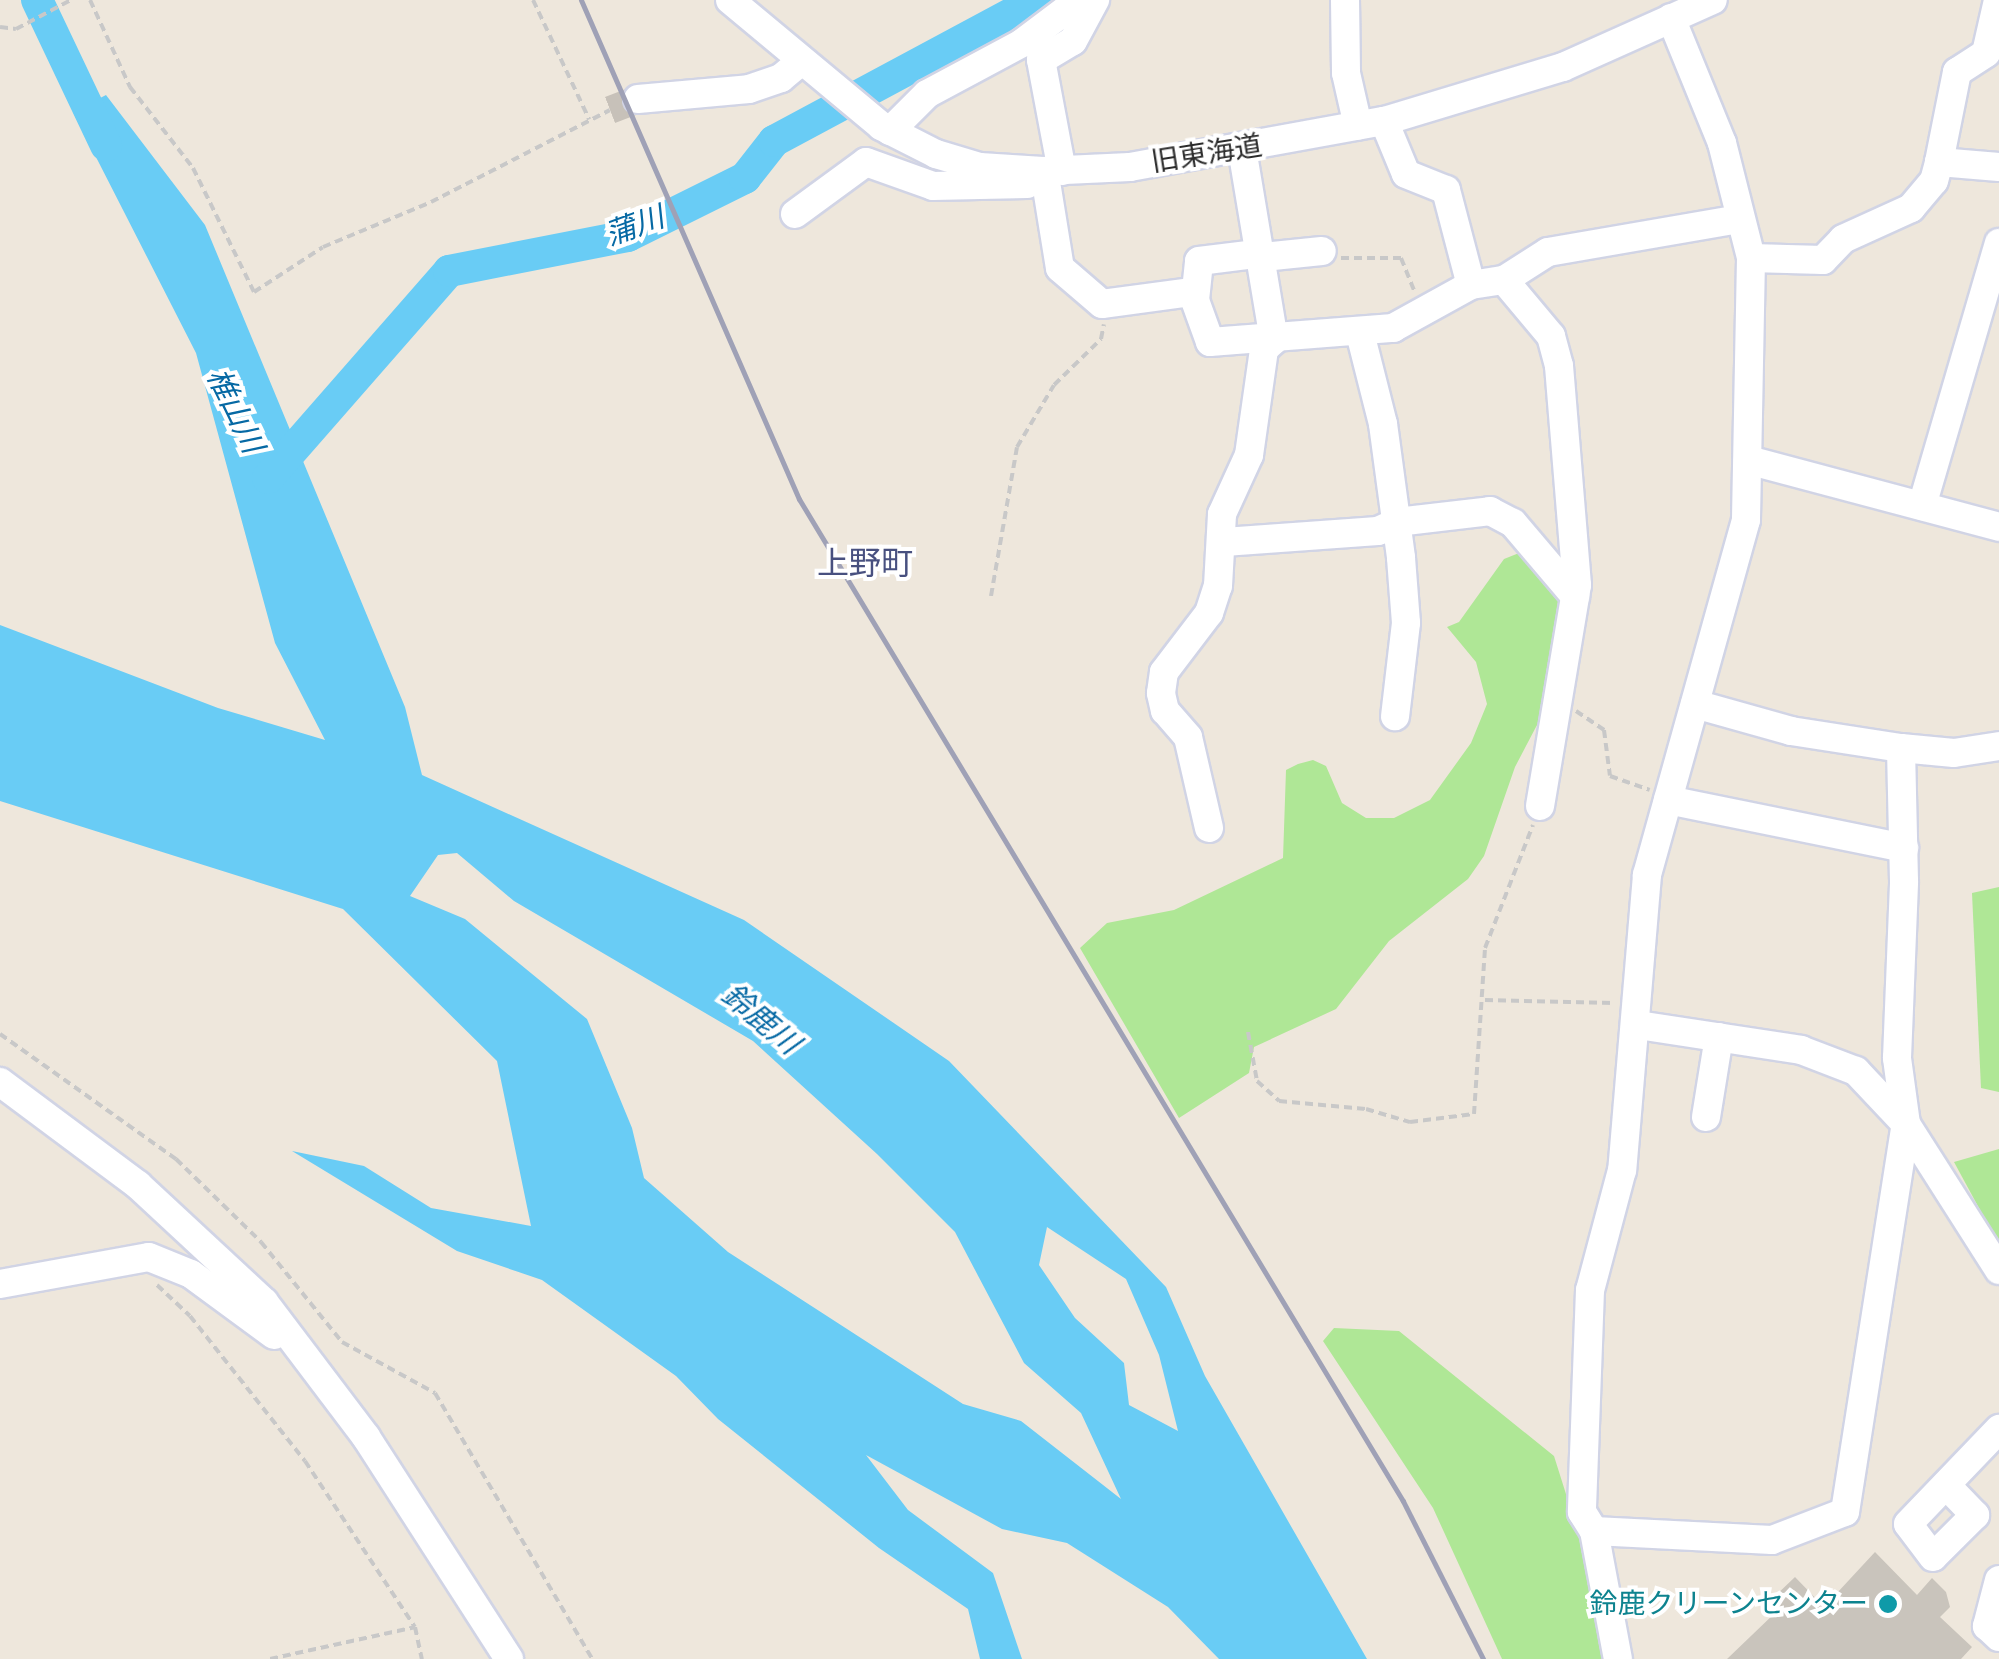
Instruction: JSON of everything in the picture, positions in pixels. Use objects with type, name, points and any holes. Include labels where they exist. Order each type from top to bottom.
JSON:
[{"type":"street","name":"旧東海道","points":[[730,0],[809,69],[886,128],[980,167],[1054,177],[1371,124],[1522,82],[1714,0]]},
{"type":"street","points":[[886,128],[927,94],[1022,44],[1079,0]]},
{"type":"street","points":[[1094,0],[1073,41],[1041,60],[1054,177],[1056,262],[1102,304],[1192,292],[1210,342],[1393,328],[1471,285],[1504,280],[1548,252],[1579,244],[1683,233],[1740,218]]},
{"type":"street","points":[[1345,0],[1346,72],[1371,124],[1406,174],[1446,190],[1471,285]]},
{"type":"street","points":[[1751,258],[1822,260],[1843,238],[1910,208],[1934,181],[1958,72],[1986,53],[1998,0]]},
{"type":"street","points":[[1618,1659],[1594,1531],[1582,1512],[1590,1290],[1622,1170],[1639,1014],[1647,875],[1746,520],[1748,460],[1751,258],[1722,144],[1671,18]]},
{"type":"street","points":[[638,99],[748,89],[809,69]]},
{"type":"street","points":[[1242,148],[1263,255],[1274,340]]},
{"type":"street","points":[[795,214],[866,162],[948,188],[1054,177]]},
{"type":"street","points":[[1939,162],[1999,168]]},
{"type":"street","points":[[1922,506],[1999,243]]},
{"type":"street","points":[[1195,300],[1199,261],[1263,255],[1331,255]]},
{"type":"street","points":[[1504,280],[1551,336],[1559,366],[1575,596],[1560,708],[1540,806]]},
{"type":"street","points":[[1360,333],[1398,522],[1406,623],[1395,716]]},
{"type":"street","points":[[1208,828],[1188,738],[1164,711],[1161,693],[1170,660],[1209,613],[1224,542],[1225,503],[1249,455],[1264,349],[1274,340]]},
{"type":"street","points":[[1748,460],[1999,527]]},
{"type":"street","points":[[1224,542],[1378,532],[1398,522],[1501,514],[1575,596]]},
{"type":"street","points":[[1695,704],[1791,731],[1900,748],[1954,753],[1999,746]]},
{"type":"street","points":[[1594,1531],[1772,1540],[1845,1512],[1906,1124],[1896,1058],[1904,848],[1900,748]]},
{"type":"street","points":[[1669,798],[1904,848]]},
{"type":"street","points":[[1639,1014],[1719,1038],[1829,1058],[1870,1083],[1906,1124],[1999,1270]]},
{"type":"street","points":[[1706,1117],[1719,1038]]},
{"type":"street","points":[[0,1082],[224,1259],[301,1346],[509,1659]]},
{"type":"street","points":[[0,1284],[126,1258],[166,1261],[248,1311],[288,1347],[301,1346]]},
{"type":"street","points":[[1946,1486],[1999,1429]]},
{"type":"street","points":[[1999,1580],[1987,1626],[1999,1638]]},
{"type":"path","points":[[0,27],[21,25],[72,0]]},
{"type":"path","points":[[90,0],[130,88],[193,168],[254,292],[324,246],[431,202],[490,168],[565,138],[589,119],[610,110]]},
{"type":"path","points":[[533,0],[589,119]]},
{"type":"path","points":[[1331,255],[1401,258],[1425,307]]},
{"type":"path","points":[[991,596],[1011,463],[1054,386],[1101,339],[1102,304]]},
{"type":"path","points":[[1560,708],[1600,724],[1610,776],[1669,798]]},
{"type":"path","points":[[1248,1032],[1257,1082],[1268,1097],[1366,1108],[1410,1122],[1477,1110],[1488,934],[1540,806]]},
{"type":"path","points":[[1486,1000],[1639,1014]]},
{"type":"path","points":[[0,1034],[176,1159],[262,1242],[342,1342],[435,1393],[592,1659]]},
{"type":"path","points":[[126,1258],[190,1316],[305,1461],[414,1627],[422,1659]]},
{"type":"path","points":[[270,1659],[414,1627]]},
{"type":"green space","points":[[1542,544],[1562,597],[1547,706],[1515,767],[1484,856],[1468,879],[1389,941],[1336,1009],[1254,1047],[1249,1073],[1179,1118],[1080,948],[1107,923],[1174,910],[1283,858],[1286,770],[1298,764],[1313,760],[1326,766],[1342,803],[1366,818],[1394,818],[1430,800],[1471,743],[1487,704],[1476,662],[1447,627],[1459,622],[1504,559]]},
{"type":"green space","points":[[1999,887],[1999,1092],[1981,1088],[1972,893]]},
{"type":"green space","points":[[1999,1149],[1999,1245],[1954,1162]]},
{"type":"green space","points":[[1334,1328],[1399,1331],[1554,1456],[1618,1659],[1502,1659],[1433,1508],[1323,1341]]},
{"type":"water","name":"鈴鹿川","points":[[106,95],[205,225],[405,707],[422,775],[744,920],[949,1061],[1166,1287],[1205,1376],[1367,1659],[1219,1659],[1168,1607],[1067,1543],[1002,1529],[866,1455],[908,1510],[993,1573],[1022,1659],[980,1659],[968,1609],[879,1548],[718,1419],[676,1376],[542,1280],[457,1251],[292,1151],[364,1166],[431,1208],[531,1226],[497,1061],[343,909],[0,801],[0,625],[218,708],[325,740],[275,643],[196,353],[73,112]],"holes":[[[457,853],[514,901],[753,1041],[877,1154],[955,1232],[1024,1363],[1081,1413],[1121,1499],[1021,1421],[963,1404],[728,1252],[644,1178],[632,1128],[587,1019],[465,919],[410,896],[438,855]],[[1047,1227],[1126,1279],[1159,1355],[1178,1431],[1129,1405],[1124,1363],[1075,1318],[1039,1265]]]},
{"type":"building","name":"鈴鹿クリーンセンター","points":[[1875,1552],[1917,1595],[1932,1578],[1946,1592],[1950,1607],[1940,1617],[1972,1647],[1961,1659],[1727,1659],[1777,1611],[1769,1602],[1795,1577],[1824,1607]]},
{"type":"waterway","name":"椎山川","points":[[37,0],[106,145]]},
{"type":"waterway","name":"蒲川","points":[[268,478],[449,271],[628,236],[745,178],[774,141],[1037,0]]},
{"type":"tunnel","points":[[610,110],[638,99]]},
{"type":"railway","points":[[581,0],[799,499],[1403,1501],[1483,1659]]},
{"type":"place","name":"鈴鹿クリーンセンター","points":[[1888,1604]]},
{"type":"district","name":"上野町","points":[[865,564]]}]
